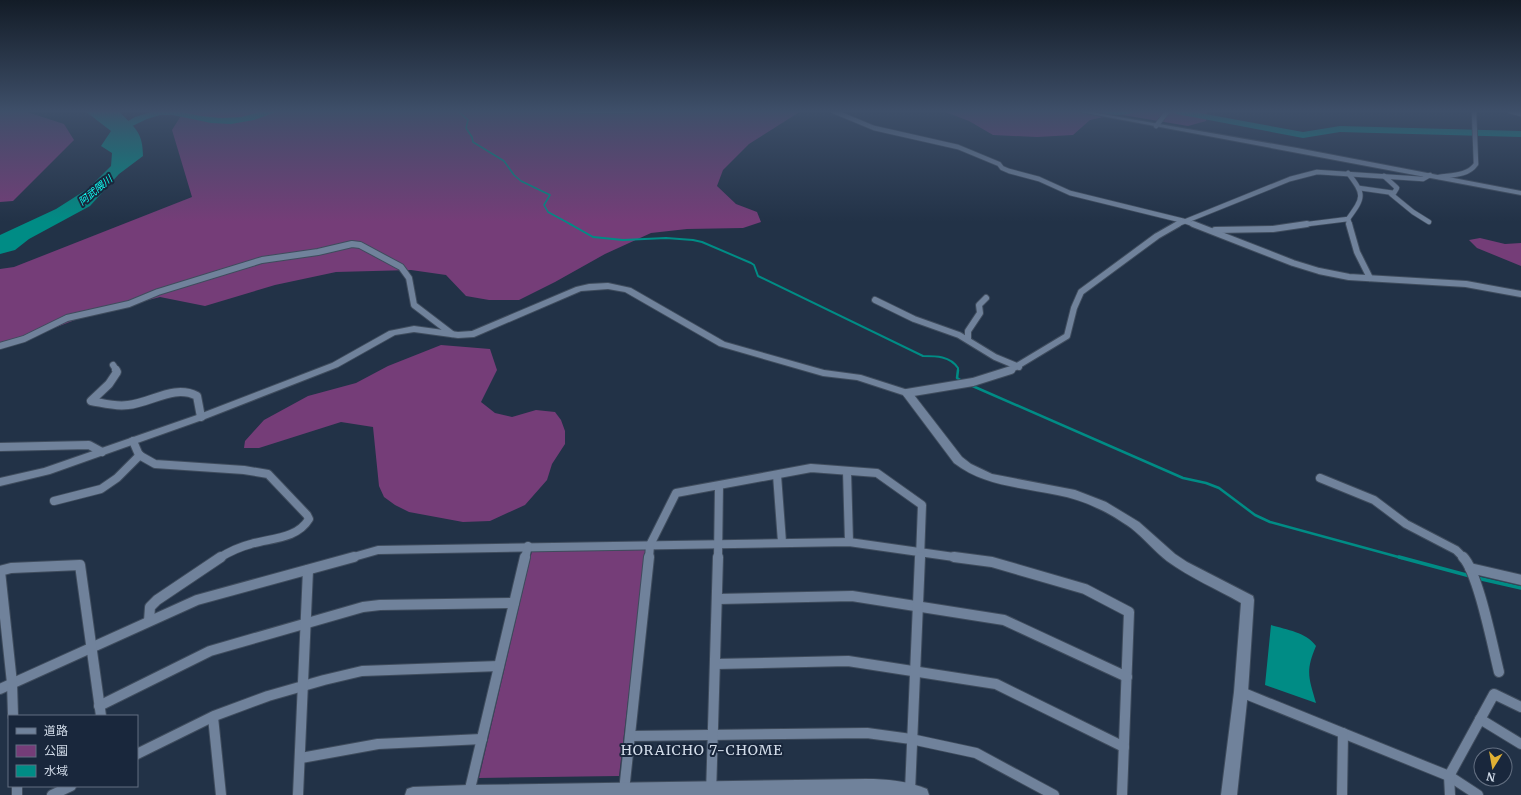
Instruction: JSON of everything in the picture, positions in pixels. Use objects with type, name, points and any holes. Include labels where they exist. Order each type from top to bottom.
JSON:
[{"type":"street","points":[[961,148],[999,164],[1002,168],[1009,172],[1039,179],[1070,193],[1184,221],[1293,263],[1331,274],[1466,284],[1521,294]]},
{"type":"street","points":[[1280,148],[1521,193]]},
{"type":"street","points":[[1439,177],[1465,172],[1475,167],[1475,148]]},
{"type":"street","points":[[907,393],[973,382],[1008,372],[1059,342],[1067,336],[1074,308],[1081,292],[1157,236],[1184,221],[1307,174],[1327,172],[1423,179],[1430,175]]},
{"type":"street","points":[[1348,173],[1359,188],[1362,197],[1348,219],[1357,252],[1370,278]]},
{"type":"street","points":[[1383,176],[1397,188],[1394,193],[1391,194]]},
{"type":"street","points":[[1359,188],[1391,194],[1413,212],[1429,222]]},
{"type":"street","points":[[1209,230],[1273,229],[1348,219]]},
{"type":"street","points":[[0,346],[24,339],[67,318],[129,304],[158,292],[195,282],[262,260],[318,252],[352,244],[360,245],[400,267],[409,278],[414,304],[452,334]]},
{"type":"street","points":[[0,482],[31,476],[201,417],[335,365],[392,333],[414,329],[468,335],[481,332],[510,317],[579,289],[598,286],[618,287],[628,290],[722,344],[823,372],[880,382],[907,393],[958,460],[967,467],[990,478],[1075,494],[1102,505],[1135,525],[1171,557],[1183,565],[1248,600],[1241,692],[1229,795]]},
{"type":"street","points":[[968,339],[970,327],[978,317],[979,305],[986,298]]},
{"type":"street","points":[[875,300],[914,319],[968,339],[995,357],[1019,366]]},
{"type":"street","points":[[113,365],[117,372],[116,376],[112,382],[91,400],[123,406],[178,392],[190,392],[197,396],[201,417]]},
{"type":"street","points":[[133,441],[134,446],[140,456],[155,464],[244,470],[268,474],[307,515],[309,519],[305,526],[295,533],[249,544],[230,551],[157,600],[150,607],[149,621]]},
{"type":"street","points":[[0,446],[89,445],[102,452]]},
{"type":"street","points":[[54,501],[108,486],[117,480],[140,456]]},
{"type":"street","points":[[413,795],[624,791],[711,792],[866,787],[888,787],[915,793],[911,739],[922,505],[877,473],[811,468],[676,493],[650,545],[624,791]]},
{"type":"street","points":[[847,471],[849,542]]},
{"type":"street","points":[[778,475],[782,542]]},
{"type":"street","points":[[1320,478],[1374,500],[1406,524],[1456,550],[1468,562],[1476,584],[1500,672]]},
{"type":"street","points":[[711,792],[718,599],[719,486]]},
{"type":"street","points":[[0,688],[197,600],[378,550],[528,546],[849,542],[992,562],[1085,590],[1129,612],[1122,795]]},
{"type":"street","points":[[469,793],[528,546]]},
{"type":"street","points":[[13,715],[12,683],[0,571],[11,568],[80,565],[101,715]]},
{"type":"street","points":[[1470,568],[1521,580]]},
{"type":"street","points":[[298,795],[301,758],[308,570]]},
{"type":"street","points":[[718,599],[852,596],[1004,620],[1126,677]]},
{"type":"street","points":[[99,706],[210,651],[306,625],[364,607],[380,605],[514,603]]},
{"type":"street","points":[[716,664],[848,661],[996,684],[1124,747]]},
{"type":"street","points":[[138,754],[213,717],[303,685],[362,671],[500,666]]},
{"type":"street","points":[[1241,692],[1448,776],[1478,795]]},
{"type":"street","points":[[1450,795],[1448,776],[1494,694],[1521,707]]},
{"type":"street","points":[[213,717],[221,795]]},
{"type":"street","points":[[1480,719],[1521,744]]},
{"type":"street","points":[[631,736],[867,733],[911,739],[976,753],[1054,795]]},
{"type":"street","points":[[1342,795],[1343,733]]},
{"type":"street","points":[[301,758],[378,744],[482,739]]},
{"type":"street","points":[[52,795],[69,787]]},
{"type":"green space","points":[[0,148],[66,148],[13,201],[0,202]]},
{"type":"green space","points":[[177,148],[745,148],[723,170],[717,186],[736,204],[757,212],[761,222],[743,228],[687,229],[651,233],[605,254],[519,300],[489,300],[466,296],[446,275],[411,270],[336,272],[275,285],[205,306],[160,297],[80,318],[0,349],[0,269],[14,267],[192,197]]},
{"type":"green space","points":[[1480,238],[1505,244],[1521,243],[1521,266],[1477,248],[1469,240]]},
{"type":"green space","points":[[441,345],[490,349],[497,370],[481,402],[495,413],[512,417],[536,410],[555,412],[561,420],[565,431],[565,444],[552,464],[547,480],[525,505],[490,521],[463,522],[409,512],[395,505],[384,497],[379,486],[373,427],[341,422],[259,448],[244,448],[245,441],[264,420],[308,396],[356,383],[388,366]]},
{"type":"green space","points":[[646,550],[619,776],[479,778],[532,551]]},
{"type":"water","name":"阿武隈川","points":[[104,148],[143,148],[143,156],[119,174],[90,206],[29,239],[15,250],[0,254],[0,235],[56,209],[89,188],[111,166],[112,153]]},
{"type":"water","points":[[1271,625],[1302,635],[1312,641],[1316,646],[1310,662],[1309,675],[1316,703],[1265,685]]},
{"type":"waterway","points":[[483,148],[504,161],[514,175],[521,181],[550,195],[544,205],[548,212],[572,225]]},
{"type":"waterway","points":[[570,224],[593,237],[623,240],[666,238],[702,242],[751,263],[754,265],[758,276],[923,356],[947,359],[955,364],[958,370]]},
{"type":"waterway","points":[[958,370],[957,378],[964,382]]},
{"type":"waterway","points":[[968,384],[1183,478],[1206,483],[1219,488],[1255,515],[1270,522],[1402,558]]},
{"type":"waterway","points":[[1399,557],[1470,576]]},
{"type":"waterway","points":[[1477,578],[1521,588]]},
{"type":"district","name":"HORAICHO 7-CHOME","points":[[702,750]]}]
